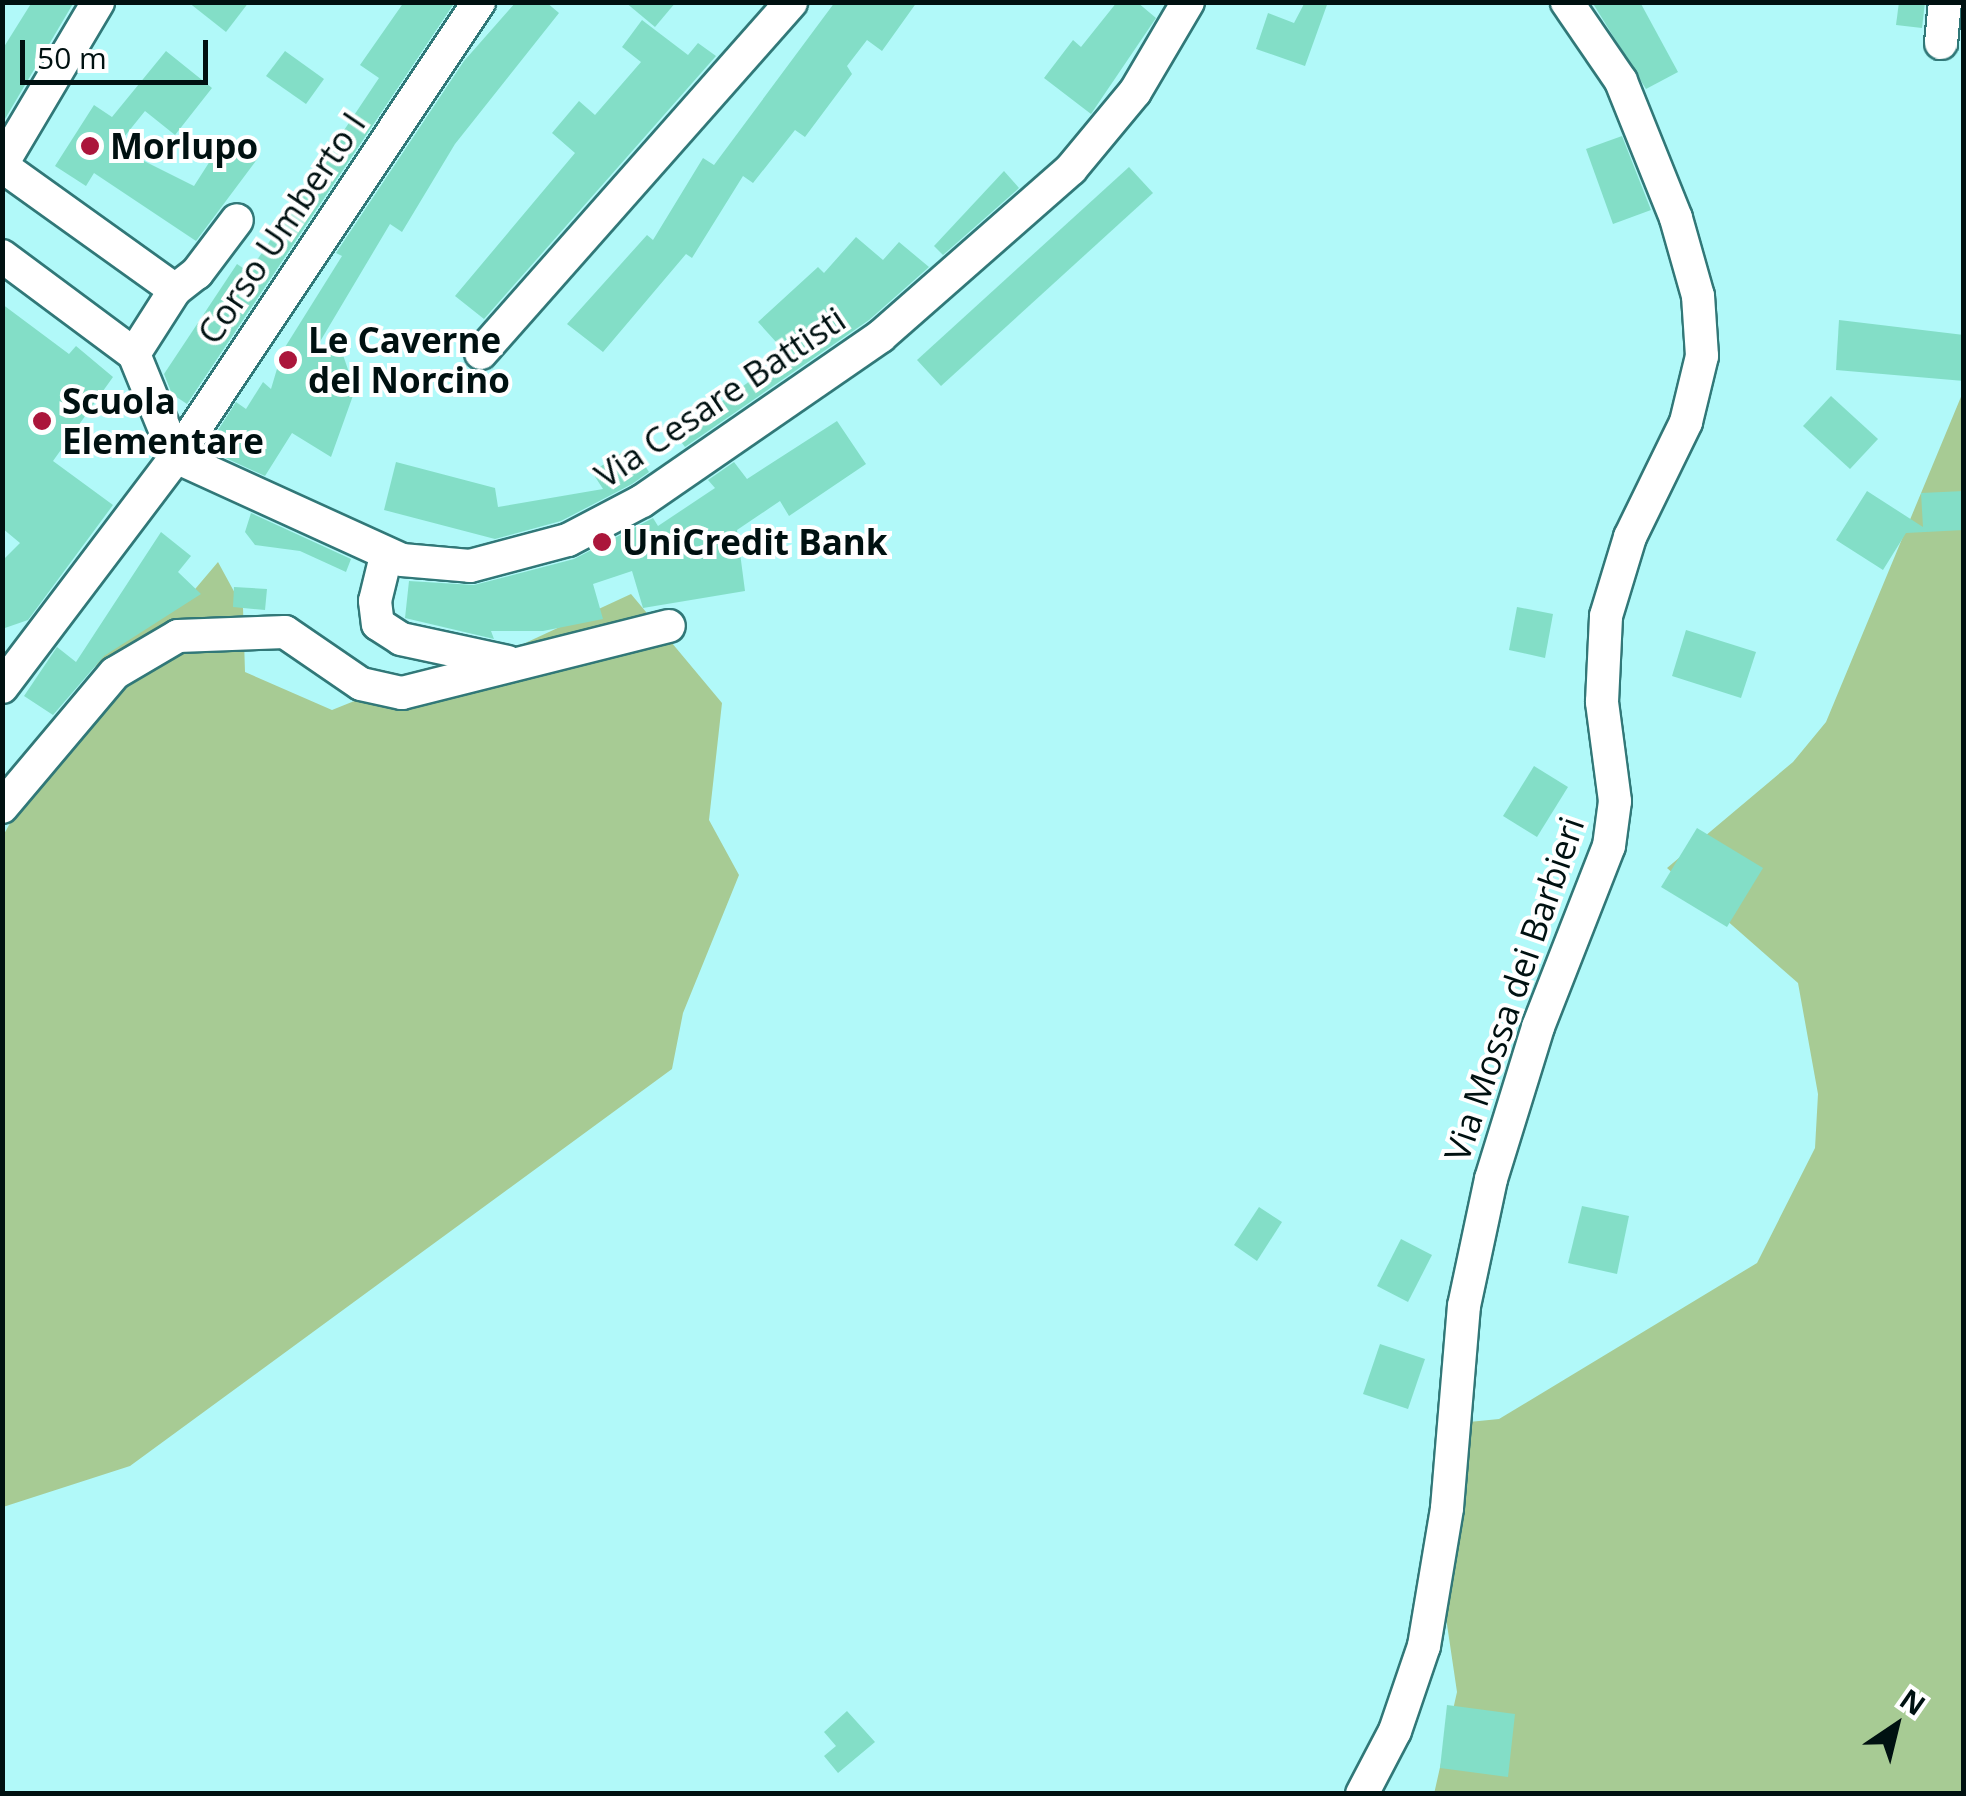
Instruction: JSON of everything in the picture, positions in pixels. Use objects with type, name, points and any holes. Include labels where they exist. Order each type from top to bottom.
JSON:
[{"type":"street","points":[[98,2],[2,165],[175,290]]},
{"type":"street","name":"Corso Umberto I","points":[[2,687],[176,456],[479,2]]},
{"type":"street","points":[[480,353],[791,2]]},
{"type":"street","name":"Via Cesare Battisti","points":[[176,456],[386,556],[446,566],[531,554],[642,501],[804,395],[881,336],[1070,169],[1135,92],[1188,2]]},
{"type":"street","name":"Via Mossa dei Barbieri","points":[[1362,1794],[1395,1731],[1424,1646],[1448,1508],[1464,1306],[1491,1179],[1538,1026],[1609,846],[1615,801],[1602,702],[1606,616],[1630,537],[1686,422],[1702,356],[1698,296],[1676,218],[1620,81],[1567,2]]},
{"type":"street","points":[[1941,43],[1945,2]]},
{"type":"street","points":[[134,354],[175,290],[197,273],[237,220]]},
{"type":"street","points":[[2,256],[134,354],[176,456]]},
{"type":"street","points":[[386,556],[375,601],[378,624],[401,639],[513,663]]},
{"type":"street","points":[[2,806],[16,764],[115,673],[178,636],[285,632],[361,684],[392,692],[422,690],[513,663],[669,626]]},
{"type":"green space","points":[[1963,392],[1963,1793],[1434,1794],[1457,1692],[1441,1584],[1449,1424],[1499,1419],[1757,1263],[1815,1148],[1818,1094],[1798,983],[1667,868],[1793,762],[1826,722]]},
{"type":"green space","points":[[218,562],[243,608],[245,672],[332,710],[389,687],[454,676],[631,594],[722,703],[709,820],[739,875],[683,1013],[672,1069],[130,1466],[3,1507],[3,836],[123,616],[185,601]]},
{"type":"building","points":[[32,2],[74,2],[2,124],[2,50]]},
{"type":"building","points":[[188,2],[249,2],[226,32]]},
{"type":"building","points":[[404,2],[455,2],[187,404],[172,394],[164,374],[237,264],[249,272],[379,78],[360,65]]},
{"type":"building","points":[[516,2],[546,2],[559,13],[455,144],[402,232],[390,224],[315,350],[342,352],[355,390],[331,457],[292,433],[265,476],[206,449],[236,402],[246,409],[263,382],[271,389],[282,352],[342,256],[336,253],[464,61]]},
{"type":"building","points":[[625,2],[676,2],[655,27]]},
{"type":"building","points":[[835,2],[917,2],[882,51],[867,40],[847,66],[852,74],[805,137],[795,130],[753,183],[743,176],[692,258],[686,254],[603,352],[567,324],[647,235],[653,240],[703,158],[714,165]]},
{"type":"building","points":[[1117,2],[1137,2],[1156,18],[1091,114],[1044,78],[1073,40],[1081,47]]},
{"type":"building","points":[[1305,2],[1328,2],[1305,66],[1256,49],[1268,13],[1294,23]]},
{"type":"building","points":[[1592,2],[1640,2],[1678,72],[1646,89]]},
{"type":"building","points":[[1899,2],[1925,2],[1922,28],[1896,25]]},
{"type":"building","points":[[642,20],[688,55],[698,43],[716,56],[484,319],[455,296],[575,153],[552,133],[579,101],[595,115],[641,62],[622,47]]},
{"type":"building","points":[[166,51],[212,88],[175,135],[145,111],[116,147],[194,186],[226,136],[258,158],[196,241],[94,173],[86,186],[55,166],[94,105],[112,117]]},
{"type":"building","points":[[285,51],[324,79],[306,104],[266,76]]},
{"type":"building","points":[[1622,136],[1651,210],[1613,224],[1586,149]]},
{"type":"building","points":[[1129,167],[1153,193],[941,386],[917,360]]},
{"type":"building","points":[[1004,171],[1019,188],[943,255],[934,246]]},
{"type":"building","points":[[856,237],[883,260],[899,242],[929,267],[869,320],[685,447],[676,435],[787,354],[758,322],[818,267],[824,273]]},
{"type":"building","points":[[2,304],[69,354],[76,346],[113,377],[53,461],[113,505],[28,620],[2,629],[2,561],[20,543],[2,528]]},
{"type":"building","points":[[1839,320],[1964,335],[1964,381],[1836,370]]},
{"type":"building","points":[[1831,396],[1878,439],[1850,469],[1803,426]]},
{"type":"building","points":[[837,421],[866,464],[789,516],[780,501],[737,530],[745,591],[643,608],[632,571],[593,584],[603,619],[543,631],[491,631],[494,639],[405,618],[409,581],[474,585],[574,559],[653,518],[658,526],[715,488],[708,480],[734,462],[747,479]]},
{"type":"building","points":[[632,446],[649,472],[632,484],[561,521],[495,539],[384,510],[396,462],[495,488],[498,507],[603,489],[592,472]]},
{"type":"building","points":[[1867,491],[1923,527],[1921,493],[1964,491],[1964,530],[1906,533],[1883,570],[1836,540]]},
{"type":"building","points":[[251,513],[351,559],[346,572],[300,551],[255,545],[245,532]]},
{"type":"building","points":[[161,532],[191,556],[178,572],[201,594],[104,656],[53,715],[24,696],[57,647],[76,662]]},
{"type":"building","points":[[234,587],[267,589],[265,610],[233,607]]},
{"type":"building","points":[[1517,607],[1553,614],[1545,658],[1509,650]]},
{"type":"building","points":[[1686,630],[1756,652],[1741,698],[1672,676]]},
{"type":"building","points":[[1534,766],[1568,787],[1537,837],[1503,816]]},
{"type":"building","points":[[1697,828],[1763,868],[1727,927],[1661,887]]},
{"type":"building","points":[[1582,1206],[1629,1216],[1617,1274],[1568,1263]]},
{"type":"building","points":[[1259,1207],[1282,1222],[1257,1261],[1234,1245]]},
{"type":"building","points":[[1401,1239],[1432,1255],[1408,1302],[1377,1286]]},
{"type":"building","points":[[1380,1344],[1425,1359],[1408,1409],[1363,1394]]},
{"type":"building","points":[[1447,1705],[1515,1714],[1508,1777],[1440,1768]]},
{"type":"building","points":[[847,1711],[875,1742],[838,1773],[824,1756],[836,1746],[824,1732]]},
{"type":"place","name":"Morlupo","points":[[90,146]]},
{"type":"place","name":"Le Caverne del Norcino","points":[[288,360]]},
{"type":"place","name":"Scuola Elementare","points":[[42,421]]},
{"type":"place","name":"UniCredit Bank","points":[[602,542]]}]
